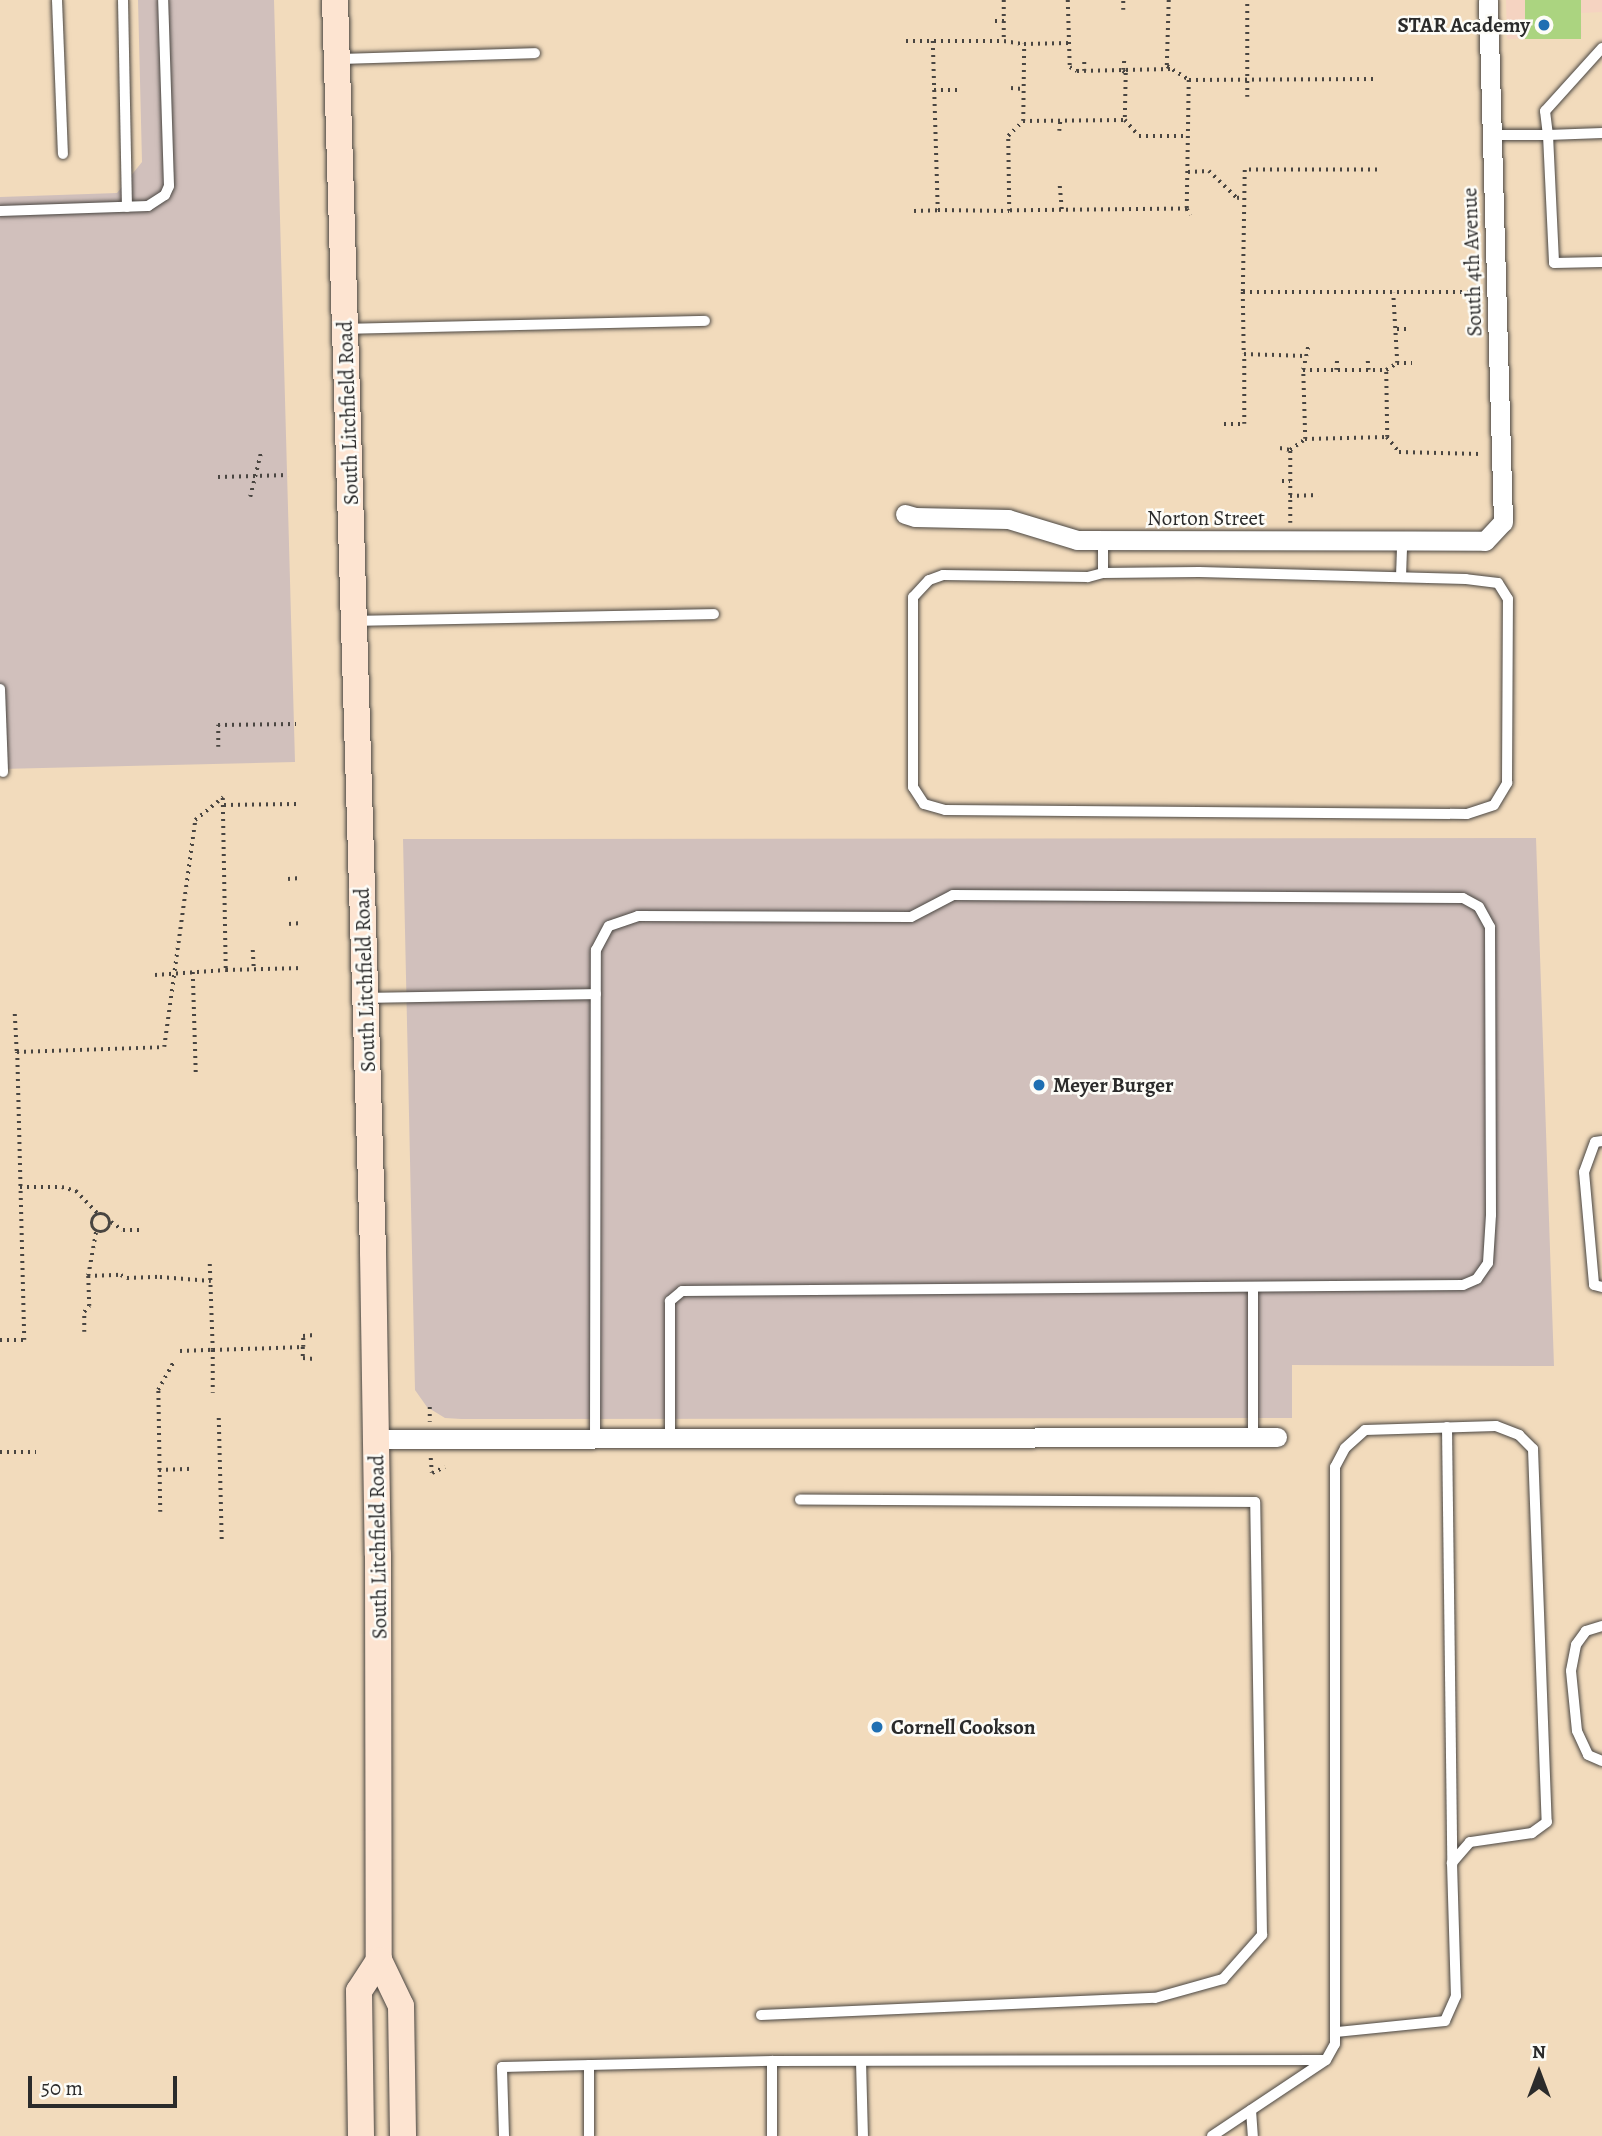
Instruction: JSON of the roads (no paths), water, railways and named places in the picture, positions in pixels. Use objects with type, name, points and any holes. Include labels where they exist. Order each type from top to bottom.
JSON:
[{"type":"main road","name":"South Litchfield Road","points":[[335,0],[366,998],[376,1439],[379,1960],[401,2006],[403,2136]]},
{"type":"main road","points":[[361,2136],[359,1991],[379,1960]]},
{"type":"main road","points":[[359,1991],[401,2006]]},
{"type":"street","name":"South 4th Avenue","points":[[1488,0],[1503,522]]},
{"type":"street","name":"Norton Street","points":[[905,514],[915,517],[1008,519],[1077,540],[1485,541],[1503,522]]},
{"type":"street","points":[[376,1439],[1276,1437]]},
{"type":"lane","points":[[57,0],[63,154]]},
{"type":"lane","points":[[122,0],[127,207]]},
{"type":"lane","points":[[0,211],[148,206],[159,202],[169,186],[163,0]]},
{"type":"lane","points":[[1602,48],[1545,111],[1554,263],[1602,262]]},
{"type":"lane","points":[[337,59],[535,53]]},
{"type":"lane","points":[[1491,135],[1602,133]]},
{"type":"lane","points":[[345,329],[705,321]]},
{"type":"lane","points":[[1103,540],[1103,573]]},
{"type":"lane","points":[[1401,577],[1402,541]]},
{"type":"lane","points":[[1199,572],[1401,577],[1498,583],[1508,599],[1507,783],[1494,805],[1467,814],[945,810],[924,804],[913,788],[913,597],[929,580],[943,575],[1088,577],[1103,573],[1199,572]]},
{"type":"lane","points":[[354,621],[714,614]]},
{"type":"lane","points":[[0,690],[4,772]]},
{"type":"lane","points":[[595,1439],[596,950],[610,926],[638,916],[911,917],[953,895],[1463,898],[1479,906],[1490,928],[1491,1215],[1488,1263],[1477,1279],[1463,1285],[682,1291],[670,1301],[670,1439]]},
{"type":"lane","points":[[366,998],[596,994]]},
{"type":"lane","points":[[1602,1141],[1595,1142],[1584,1172],[1594,1286],[1602,1287]]},
{"type":"lane","points":[[1253,1437],[1254,1287]]},
{"type":"lane","points":[[1213,2136],[1326,2060],[1335,2044],[1335,1467],[1345,1448],[1365,1430],[1496,1426],[1519,1435],[1533,1449],[1547,1822],[1532,1833],[1470,1842],[1452,1863]]},
{"type":"lane","points":[[1336,2032],[1445,2021],[1456,1996],[1447,1427]]},
{"type":"lane","points":[[761,2015],[1155,1998],[1223,1979],[1262,1935],[1255,1502],[800,1500]]},
{"type":"lane","points":[[1602,1626],[1586,1631],[1576,1645],[1572,1671],[1577,1731],[1588,1755],[1602,1761]]},
{"type":"lane","points":[[504,2136],[502,2067],[772,2061],[1326,2060]]},
{"type":"lane","points":[[772,2061],[772,2136]]},
{"type":"lane","points":[[861,2061],[863,2136]]},
{"type":"lane","points":[[589,2065],[589,2136]]},
{"type":"lane","points":[[1251,2110],[1253,2136]]},
{"type":"place","name":"STAR Academy","points":[[1544,25]]},
{"type":"place","name":"Meyer Burger","points":[[1039,1085]]},
{"type":"place","name":"Cornell Cookson","points":[[877,1727]]}]
